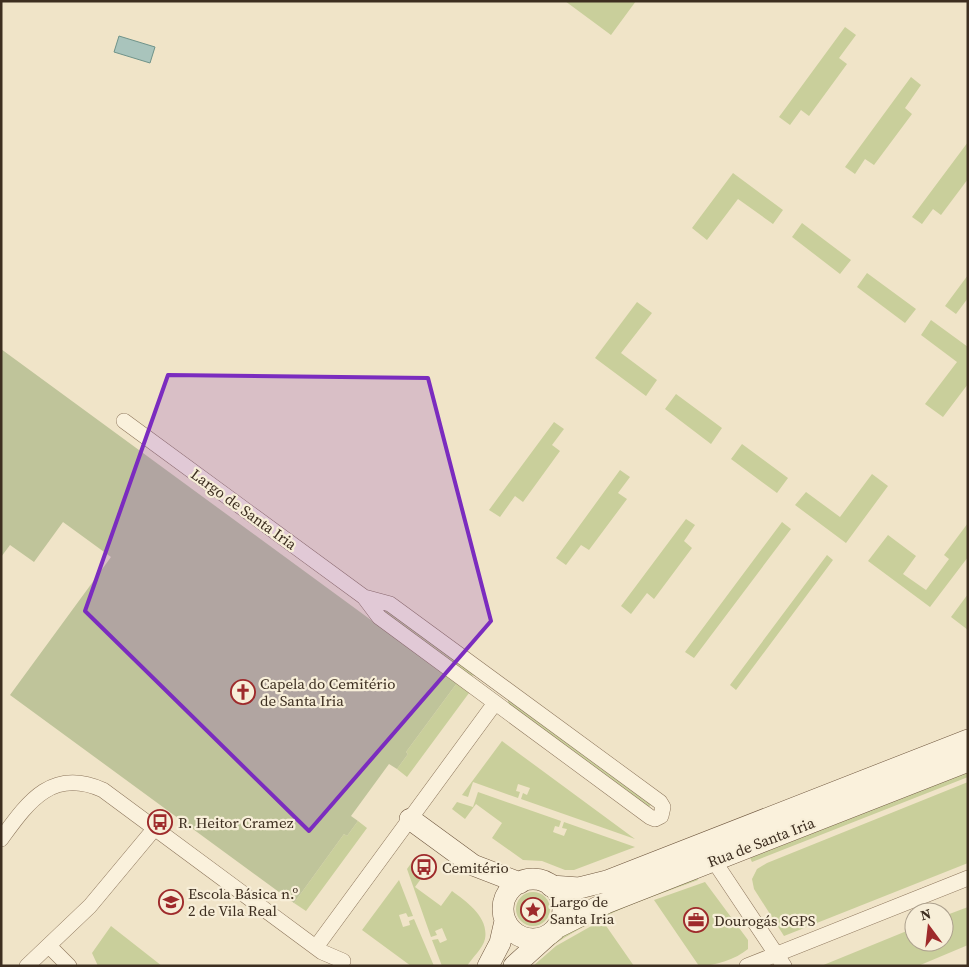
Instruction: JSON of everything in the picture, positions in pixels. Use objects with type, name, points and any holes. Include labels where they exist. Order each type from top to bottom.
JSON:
[{"type":"main road","name":"Rua de Santa Iria","points":[[551,886],[579,888],[607,881],[968,740]]},
{"type":"main road","name":"Rua de Santa Iria","points":[[514,966],[552,932],[597,907],[968,761]]},
{"type":"main road","points":[[410,819],[473,865],[520,882],[534,880],[551,886],[561,901],[562,911],[552,932],[528,939],[518,936],[473,865]]},
{"type":"main road","points":[[488,966],[500,943],[509,891],[520,882]]},
{"type":"street","name":"Largo de Santa Iria","points":[[124,421],[364,597],[379,617],[650,818],[655,819],[661,816],[663,807],[660,802],[390,604],[364,597]]},
{"type":"street","points":[[316,947],[496,703]]},
{"type":"street","points":[[1,839],[27,805],[53,786],[78,782],[103,790],[326,955],[343,961]]},
{"type":"street","points":[[27,966],[90,906],[155,828]]},
{"type":"street","points":[[714,861],[779,960]]},
{"type":"street","points":[[747,966],[779,960],[968,878]]},
{"type":"street","points":[[49,946],[69,966]]},
{"type":"highlighted area","points":[[168,375],[428,378],[491,621],[309,831],[85,611]]},
{"type":"green space","points":[[565,1],[636,1],[611,35]]},
{"type":"green space","points":[[845,27],[856,35],[839,58],[847,64],[809,116],[801,110],[790,125],[779,117]]},
{"type":"green space","points":[[911,77],[921,85],[905,108],[912,114],[874,165],[865,159],[855,174],[845,167]]},
{"type":"green space","points":[[968,142],[968,179],[941,215],[933,209],[922,224],[912,217]]},
{"type":"green space","points":[[733,173],[783,210],[773,224],[738,199],[707,240],[692,228]]},
{"type":"green space","points":[[802,223],[851,260],[840,274],[792,237]]},
{"type":"green space","points":[[867,273],[916,309],[905,323],[857,287]]},
{"type":"green space","points":[[968,275],[968,298],[956,314],[945,306]]},
{"type":"green space","points":[[637,302],[652,313],[621,353],[657,380],[646,396],[595,358]]},
{"type":"green space","points":[[931,320],[968,347],[968,384],[943,417],[925,404],[957,362],[921,335]]},
{"type":"green space","points":[[1,349],[457,683],[406,752],[408,754],[397,769],[389,764],[351,816],[358,821],[347,836],[344,834],[294,903],[10,695],[111,557],[63,522],[34,562],[10,545],[1,557]]},
{"type":"green space","points":[[676,394],[722,428],[711,444],[665,409]]},
{"type":"green space","points":[[554,422],[564,429],[552,445],[560,451],[523,502],[515,496],[500,517],[489,510]]},
{"type":"green space","points":[[742,444],[788,478],[777,493],[731,459]]},
{"type":"green space","points":[[620,470],[630,477],[618,493],[627,499],[589,550],[581,545],[566,565],[556,558]]},
{"type":"green space","points":[[872,474],[888,486],[846,543],[795,505],[806,492],[840,517]]},
{"type":"green space","points":[[686,519],[695,525],[684,541],[692,548],[654,599],[647,593],[631,614],[621,606]]},
{"type":"green space","points":[[782,522],[791,529],[694,658],[685,652]]},
{"type":"green space","points":[[968,523],[968,557],[930,607],[868,561],[888,535],[916,556],[903,574],[926,590],[949,559],[944,555]]},
{"type":"green space","points":[[827,555],[833,560],[736,690],[730,685]]},
{"type":"green space","points":[[968,594],[968,630],[951,617]]},
{"type":"green space","points":[[386,609],[477,676],[468,675],[383,613]]},
{"type":"green space","points":[[457,683],[469,693],[407,777],[397,769],[408,754],[406,752]]},
{"type":"green space","points":[[508,697],[652,804],[648,808],[508,704]]},
{"type":"green space","points":[[502,741],[635,839],[521,799],[523,793],[527,795],[530,788],[518,784],[516,791],[520,792],[518,798],[473,782],[468,797],[462,795]]},
{"type":"green space","points":[[968,772],[968,777],[752,862],[750,858]]},
{"type":"green space","points":[[968,782],[968,863],[784,936],[754,889],[752,879],[757,869],[767,863]]},
{"type":"green space","points":[[478,792],[561,821],[559,827],[555,826],[553,832],[564,836],[567,829],[562,828],[564,822],[635,847],[574,870],[565,870],[542,861],[523,860],[492,838],[502,823],[476,804],[465,819],[452,809],[457,802],[473,807]]},
{"type":"green space","points":[[358,821],[367,828],[306,911],[294,903],[344,834],[347,836]]},
{"type":"green space","points":[[412,862],[426,872],[415,887],[441,906],[452,891],[476,911],[484,924],[484,942],[467,966],[442,966],[432,940],[438,939],[440,943],[447,940],[442,928],[435,931],[437,935],[431,937],[407,869]]},
{"type":"green space","points":[[697,876],[698,880],[594,921],[537,957],[568,930]]},
{"type":"green space","points":[[399,880],[413,916],[408,917],[406,913],[399,915],[403,927],[410,925],[409,921],[414,919],[434,966],[411,966],[362,930]]},
{"type":"green space","points":[[705,882],[748,940],[748,949],[738,956],[725,961],[699,966],[654,900]]},
{"type":"green space","points":[[533,892],[545,897],[550,909],[545,921],[533,926],[521,921],[516,909],[521,897]]},
{"type":"green space","points":[[968,907],[968,945],[954,951],[954,912]]},
{"type":"green space","points":[[602,920],[634,966],[533,966],[556,946]]},
{"type":"green space","points":[[111,926],[162,966],[98,966],[92,953]]},
{"type":"green space","points":[[904,932],[904,952],[951,952],[918,966],[821,966]]},
{"type":"water","points":[[119,36],[155,47],[150,63],[114,52]]},
{"type":"place","name":"Capela do Cemitério de Santa Iria","points":[[243,692]]},
{"type":"place","name":"R. Heitor Cramez","points":[[160,822]]},
{"type":"place","name":"Cemitério","points":[[424,867]]},
{"type":"place","name":"Escola Básica n.º 2 de Vila Real","points":[[171,902]]},
{"type":"place","name":"Largo de Santa Iria","points":[[533,910]]},
{"type":"place","name":"Dourogás SGPS","points":[[696,920]]}]
